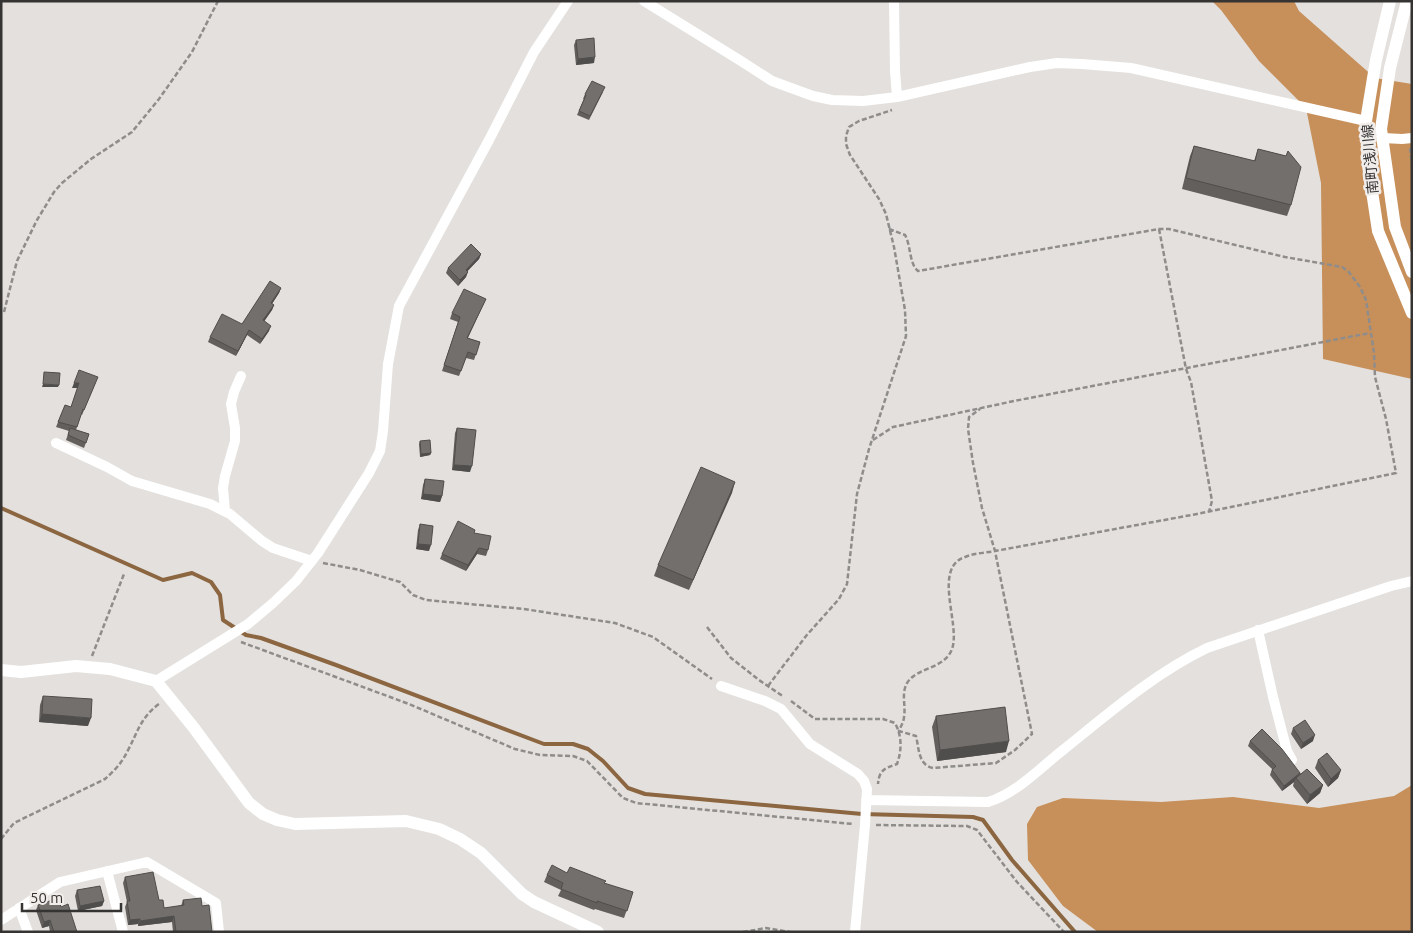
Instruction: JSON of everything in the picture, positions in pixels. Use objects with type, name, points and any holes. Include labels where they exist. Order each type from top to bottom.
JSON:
[{"type":"street","points":[[156,682],[248,624],[296,581],[312,561],[369,473],[380,451],[384,431],[388,364],[399,306],[489,140],[534,52],[568,1]]},
{"type":"street","points":[[644,1],[772,81],[813,96],[832,100],[863,101],[897,97],[1030,67],[1057,63],[1131,68],[1366,121]]},
{"type":"street","points":[[894,1],[894,71],[897,97]]},
{"type":"street","name":"南町浅川線","points":[[1390,1],[1376,60],[1366,121],[1368,165],[1378,231],[1412,313]]},
{"type":"street","name":"南町浅川線","points":[[1407,1],[1390,68],[1381,129],[1395,227],[1412,272]]},
{"type":"street","points":[[1382,138],[1410,138]]},
{"type":"street","points":[[225,511],[223,488],[235,435],[232,404],[234,392],[241,376]]},
{"type":"street","points":[[56,443],[132,481],[196,499],[225,511],[262,541],[274,548],[312,561]]},
{"type":"street","points":[[871,800],[988,802],[997,799],[1014,790],[1096,723],[1171,667],[1207,648],[1391,586],[1412,581]]},
{"type":"street","points":[[1258,630],[1287,751],[1292,760]]},
{"type":"street","points":[[1,670],[21,672],[76,666],[110,669],[156,682],[194,728],[249,803],[263,814],[277,820],[295,824],[406,821],[439,829],[460,839],[481,853],[522,894],[534,902],[598,932]]},
{"type":"street","points":[[721,686],[765,700],[781,709],[810,744],[858,774],[864,781],[871,800],[865,825],[855,932]]},
{"type":"street","points":[[1,920],[60,882],[147,862],[216,903],[219,932]]},
{"type":"street","points":[[107,871],[123,932]]},
{"type":"street","points":[[20,908],[28,932]]},
{"type":"path","points":[[4,312],[17,261],[37,220],[54,192],[62,182],[91,159],[132,132],[192,52],[218,1]]},
{"type":"path","points":[[768,686],[806,636],[839,599],[847,584],[858,494],[872,440],[906,336],[905,310],[886,214],[879,199],[850,155],[846,144],[849,127],[859,121],[892,110]]},
{"type":"path","points":[[1410,138],[1412,166]]},
{"type":"path","points":[[871,800],[878,776],[886,768],[897,764],[900,755],[899,731],[904,718],[904,692],[907,683],[914,675],[936,665],[948,656],[952,649],[954,638],[948,583],[950,571],[964,557],[1209,512],[1396,473],[1386,419],[1375,377],[1374,353],[1366,300],[1360,287],[1348,271],[1342,267],[1285,257],[1158,229],[918,271],[913,264],[908,240],[905,235],[889,229]]},
{"type":"path","points":[[1158,229],[1186,369],[1191,382],[1212,501],[1209,512]]},
{"type":"path","points":[[872,440],[893,427],[980,408],[1371,333]]},
{"type":"path","points":[[707,627],[731,658],[815,719],[883,719],[895,723],[899,731],[916,736],[922,761],[926,767],[996,763],[1015,750],[1032,734],[995,551],[982,508],[968,429],[969,418],[980,408]]},
{"type":"path","points":[[312,561],[360,570],[400,582],[413,595],[426,600],[524,609],[615,623],[653,638],[721,686]]},
{"type":"path","points":[[87,667],[124,574]]},
{"type":"path","points":[[225,638],[257,647],[409,704],[515,749],[540,755],[573,756],[587,761],[623,798],[636,803],[865,825],[967,826],[977,830],[1017,882],[1064,932]]},
{"type":"path","points":[[1,839],[14,823],[105,779],[115,770],[127,754],[144,717],[169,697]]},
{"type":"path","points":[[743,932],[766,928],[790,932]]},
{"type":"shaded area","points":[[1212,1],[1294,1],[1299,11],[1375,78],[1412,84],[1412,379],[1323,359],[1321,183],[1306,108],[1259,61],[1221,10]]},
{"type":"shaded area","points":[[1412,785],[1412,932],[1098,932],[1063,906],[1028,860],[1027,824],[1037,807],[1063,798],[1161,802],[1233,797],[1319,808],[1394,796]]},
{"type":"building","points":[[594,38],[595,57],[578,59],[576,40]]},
{"type":"building","points":[[592,81],[605,87],[590,116],[579,111]]},
{"type":"building","points":[[1194,146],[1255,161],[1258,149],[1286,156],[1288,151],[1301,167],[1291,205],[1186,178]]},
{"type":"building","points":[[471,244],[481,254],[466,270],[468,272],[460,280],[448,268]]},
{"type":"building","points":[[270,281],[281,288],[271,303],[274,305],[263,320],[271,326],[262,339],[249,330],[238,351],[210,337],[222,314],[242,324]]},
{"type":"building","points":[[464,289],[486,299],[467,338],[480,342],[476,355],[468,352],[461,371],[444,365],[460,317],[452,313]]},
{"type":"building","points":[[79,370],[98,377],[77,427],[58,422],[65,405],[71,407],[79,383],[74,383]]},
{"type":"building","points":[[44,372],[60,373],[59,385],[43,384]]},
{"type":"building","points":[[70,428],[89,434],[86,443],[68,435]]},
{"type":"building","points":[[457,428],[476,430],[472,466],[454,465]]},
{"type":"building","points":[[430,440],[431,453],[421,454],[420,441]]},
{"type":"building","points":[[701,467],[735,482],[693,580],[658,565]]},
{"type":"building","points":[[425,479],[444,481],[442,496],[423,494]]},
{"type":"building","points":[[458,521],[475,530],[474,533],[491,536],[488,550],[479,548],[468,565],[442,554]]},
{"type":"building","points":[[420,524],[433,526],[431,545],[418,544]]},
{"type":"building","points":[[43,696],[92,699],[91,718],[42,714]]},
{"type":"building","points":[[1005,707],[1009,741],[940,750],[936,716]]},
{"type":"building","points":[[1305,720],[1315,735],[1303,743],[1293,728]]},
{"type":"building","points":[[1262,729],[1282,749],[1300,773],[1284,786],[1272,770],[1276,766],[1250,741]]},
{"type":"building","points":[[1327,753],[1341,770],[1331,779],[1318,760]]},
{"type":"building","points":[[1307,769],[1323,785],[1310,795],[1296,778]]},
{"type":"building","points":[[552,865],[567,873],[570,867],[606,881],[604,883],[633,892],[627,911],[597,901],[597,903],[561,889],[563,883],[547,875]]},
{"type":"building","points":[[153,872],[159,900],[163,900],[164,908],[184,905],[183,900],[201,898],[202,906],[209,905],[212,932],[176,932],[174,916],[140,921],[140,919],[130,920],[127,901],[130,901],[125,877]]},
{"type":"building","points":[[100,886],[104,901],[80,906],[77,890]]},
{"type":"building","points":[[58,898],[61,907],[68,904],[77,932],[54,932],[50,920],[44,922],[38,905]]},
{"type":"waterway","points":[[1,508],[163,580],[192,573],[211,582],[220,595],[223,620],[246,635],[261,638],[336,665],[544,744],[573,744],[588,749],[603,761],[628,788],[645,794],[862,814],[973,817],[983,820],[1012,860],[1075,932]]}]
